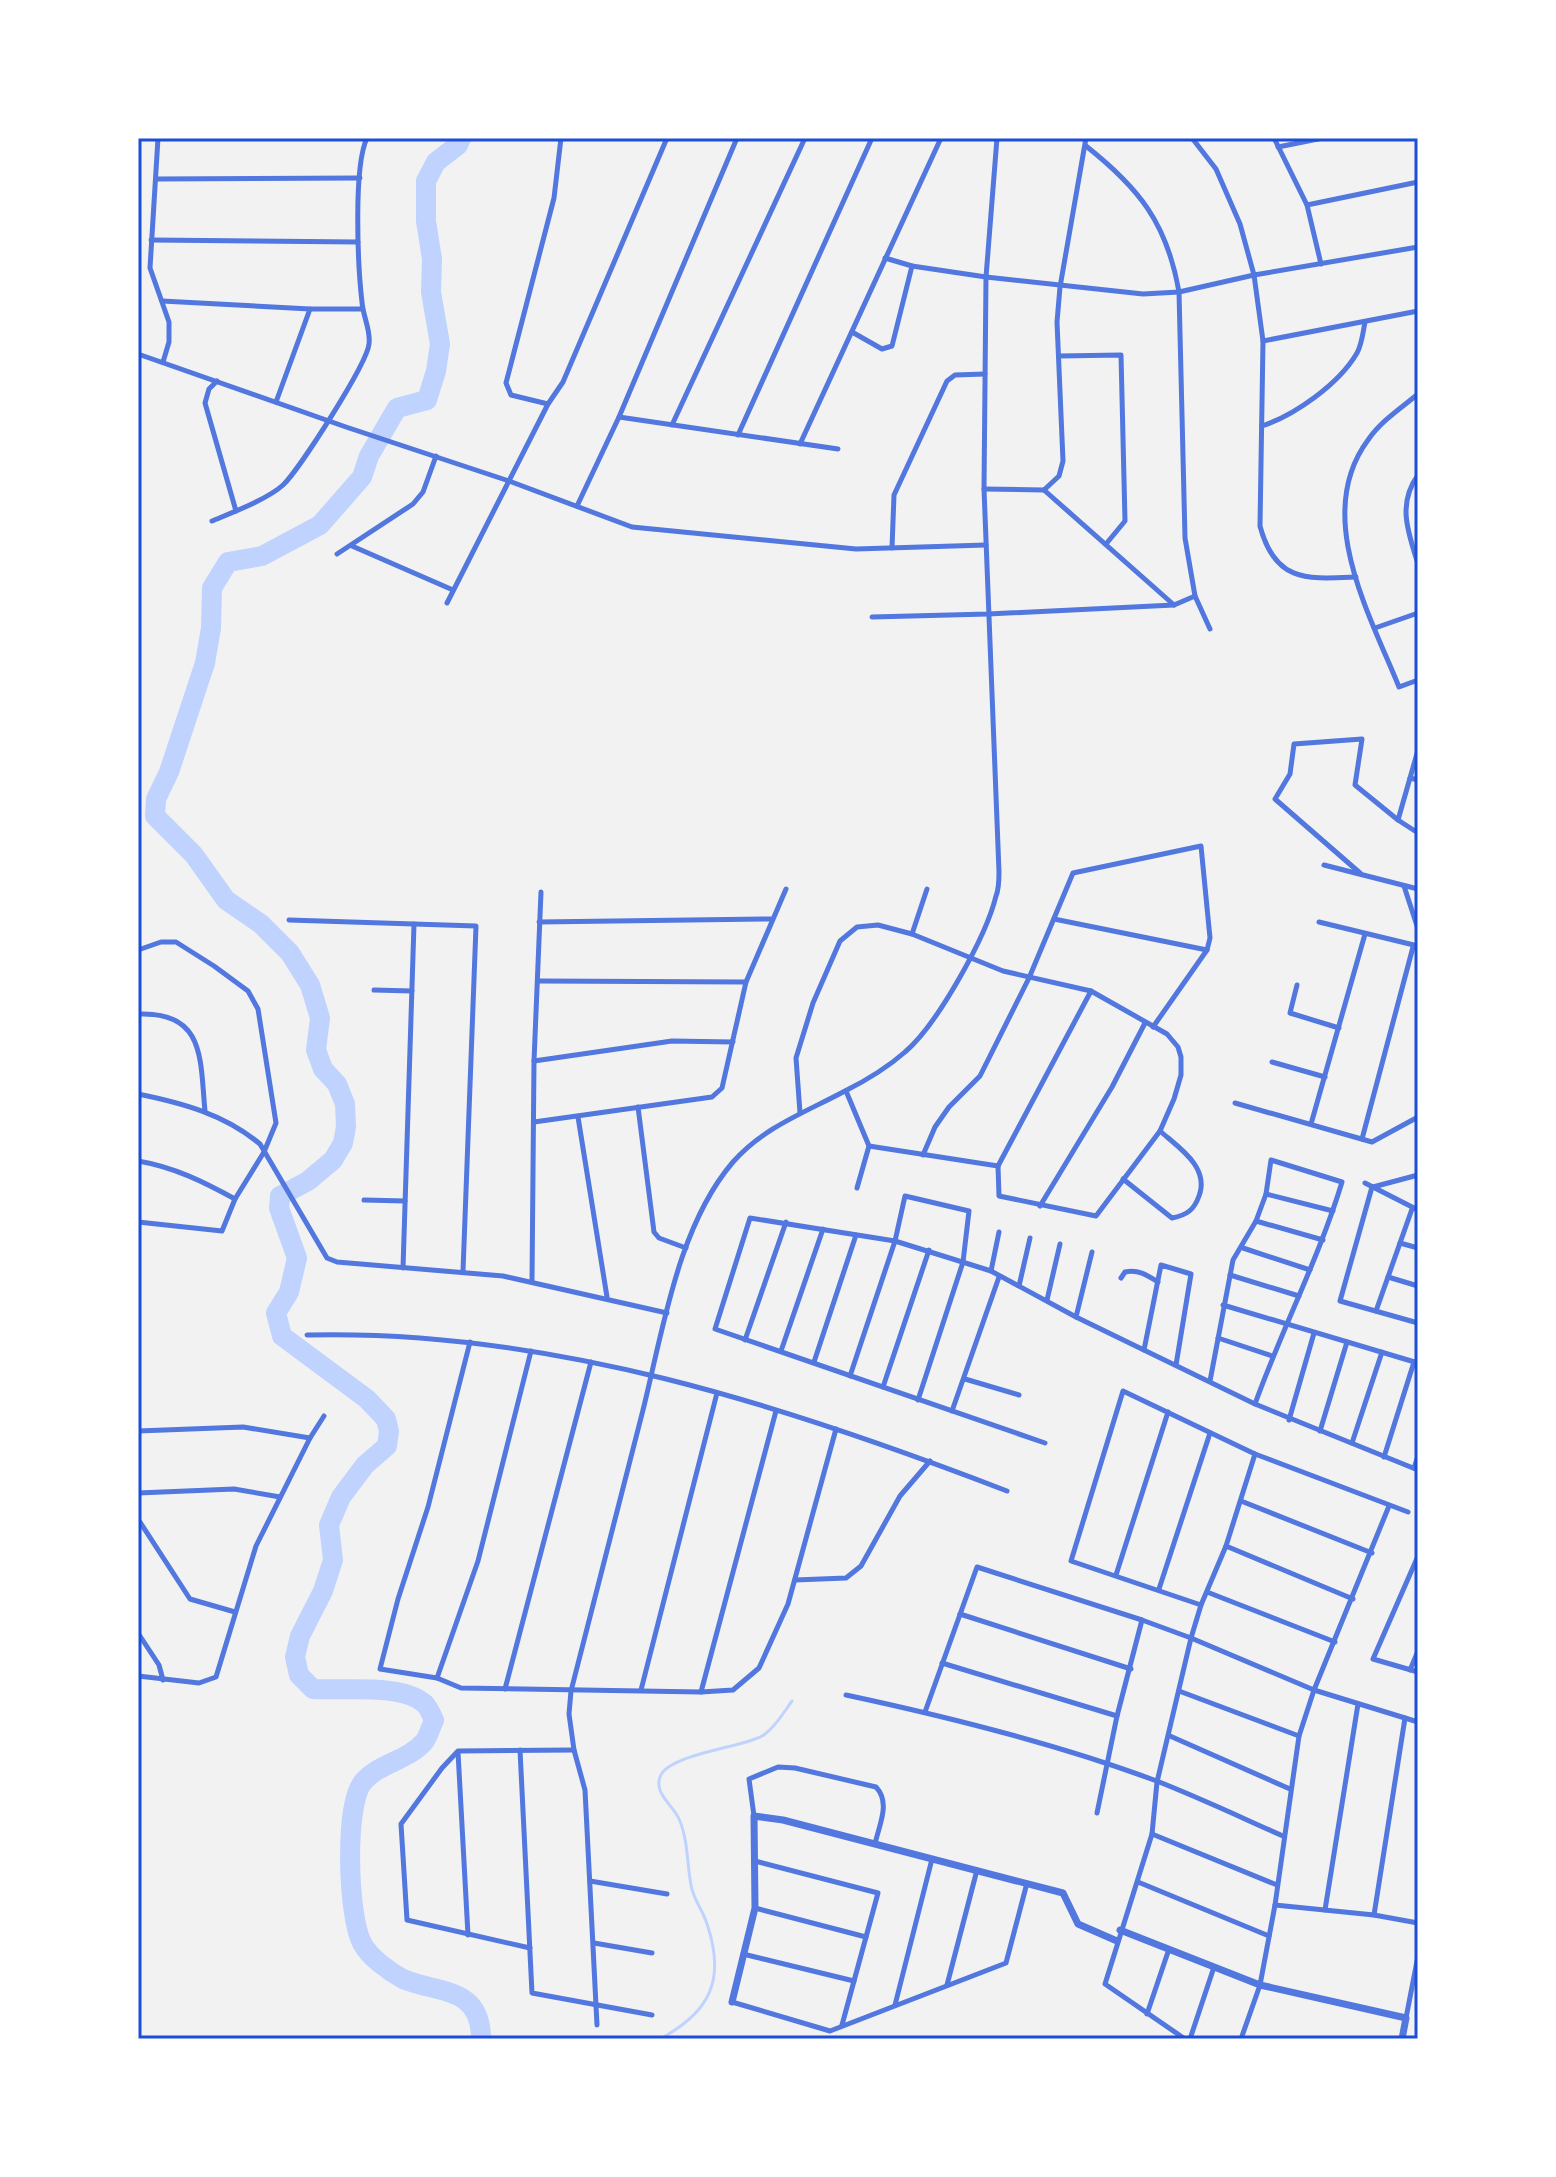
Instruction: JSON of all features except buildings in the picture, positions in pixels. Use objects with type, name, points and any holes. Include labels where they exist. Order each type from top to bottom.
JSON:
[{"type":"street","points":[[158,138],[150,268],[170,333],[163,362]]},
{"type":"street","points":[[212,521],[283,485],[366,359],[369,332],[362,309],[358,242],[360,178],[367,138]]},
{"type":"street","points":[[548,404],[511,395],[506,383],[554,198],[561,138]]},
{"type":"street","points":[[447,603],[548,404],[563,382],[667,138]]},
{"type":"street","points":[[577,506],[619,417],[737,138]]},
{"type":"street","points":[[672,425],[805,138]]},
{"type":"street","points":[[738,435],[872,138]]},
{"type":"street","points":[[800,444],[941,138]]},
{"type":"street","points":[[597,2025],[585,1790],[574,1750],[569,1714],[571,1691],[686,1248],[698,1215],[732,1164],[750,1144],[773,1127],[846,1091],[907,1051],[928,1027],[968,959],[997,894],[999,872],[984,489],[986,277],[997,138]]},
{"type":"street","points":[[1044,490],[1059,476],[1063,461],[1057,322],[1060,287],[1086,138]]},
{"type":"street","points":[[1192,138],[1216,169],[1240,224],[1254,275],[1263,341],[1260,526],[1265,543],[1283,567],[1310,579],[1356,577]]},
{"type":"street","points":[[1274,138],[1307,205],[1321,264]]},
{"type":"street","points":[[1278,147],[1323,138]]},
{"type":"street","points":[[1086,146],[1122,175],[1158,224],[1174,265],[1179,292],[1185,538],[1195,596],[1210,629]]},
{"type":"street","points":[[156,179],[360,178]]},
{"type":"street","points":[[1307,205],[1418,182]]},
{"type":"street","points":[[151,240],[358,242]]},
{"type":"street","points":[[885,258],[912,266],[986,277],[1143,294],[1179,292],[1254,275],[1418,247]]},
{"type":"street","points":[[852,332],[882,349],[892,346],[912,266]]},
{"type":"street","points":[[162,301],[362,309]]},
{"type":"street","points":[[276,402],[310,309]]},
{"type":"street","points":[[1263,341],[1418,311]]},
{"type":"street","points":[[1262,426],[1298,410],[1331,383],[1357,353],[1365,322]]},
{"type":"street","points":[[138,354],[509,481],[632,527],[856,549],[986,545]]},
{"type":"street","points":[[1059,356],[1121,355],[1125,521],[1106,544]]},
{"type":"street","points":[[892,548],[894,495],[947,381],[955,375],[985,374]]},
{"type":"street","points":[[217,381],[209,389],[205,403],[236,511]]},
{"type":"street","points":[[1418,394],[1368,438],[1352,470],[1344,512],[1356,577],[1399,687],[1418,680]]},
{"type":"street","points":[[619,417],[838,449]]},
{"type":"street","points":[[337,554],[413,504],[423,492],[436,456]]},
{"type":"street","points":[[1418,475],[1409,489],[1404,513],[1418,564]]},
{"type":"street","points":[[984,489],[1044,490],[1174,605]]},
{"type":"street","points":[[352,546],[453,590]]},
{"type":"street","points":[[872,617],[1174,605],[1195,596]]},
{"type":"street","points":[[1375,628],[1418,613]]},
{"type":"street","points":[[1360,873],[1275,799],[1290,774],[1294,744],[1362,739],[1355,785],[1418,833]]},
{"type":"street","points":[[1398,820],[1418,750]]},
{"type":"street","points":[[1410,778],[1418,780]]},
{"type":"street","points":[[923,1155],[935,1127],[949,1107],[980,1076],[1029,978],[1073,873],[1201,846],[1210,938],[1207,950],[1153,1027]]},
{"type":"street","points":[[1324,865],[1418,889]]},
{"type":"street","points":[[1404,886],[1418,929]]},
{"type":"street","points":[[534,1122],[718,1094],[746,982],[786,889]]},
{"type":"street","points":[[912,934],[927,889]]},
{"type":"street","points":[[532,1281],[534,1061],[541,892]]},
{"type":"street","points":[[539,922],[771,919]]},
{"type":"street","points":[[1054,919],[1207,950]]},
{"type":"street","points":[[289,920],[476,926],[463,1271]]},
{"type":"street","points":[[1319,922],[1416,946],[1362,1139]]},
{"type":"street","points":[[403,1268],[414,924]]},
{"type":"street","points":[[800,1113],[796,1058],[813,1003],[840,941],[857,927],[878,925],[912,934],[968,959],[1029,978],[1091,991],[1167,1034],[1178,1047],[1181,1057],[1181,1075],[1160,1131],[1096,1216],[999,1196],[998,1166],[1091,991]]},
{"type":"street","points":[[1311,1124],[1365,934]]},
{"type":"street","points":[[138,950],[161,942],[176,942],[248,991],[258,1009],[276,1123],[264,1152],[235,1199],[222,1231],[138,1222]]},
{"type":"street","points":[[539,981],[746,982]]},
{"type":"street","points":[[1297,985],[1290,1013],[1339,1028]]},
{"type":"street","points":[[374,990],[412,991]]},
{"type":"street","points":[[138,1014],[168,1018],[186,1028],[199,1044],[205,1111]]},
{"type":"street","points":[[1040,1206],[1112,1087],[1145,1023]]},
{"type":"street","points":[[534,1061],[672,1041],[733,1042]]},
{"type":"street","points":[[1272,1062],[1325,1077]]},
{"type":"street","points":[[846,1091],[869,1146],[857,1188]]},
{"type":"street","points":[[138,1094],[205,1111],[245,1131],[260,1144],[327,1258],[337,1262],[503,1276],[607,1297],[667,1313]]},
{"type":"street","points":[[1235,1103],[1372,1142],[1418,1117]]},
{"type":"street","points":[[638,1107],[654,1232],[659,1238],[686,1248]]},
{"type":"street","points":[[578,1117],[607,1297]]},
{"type":"street","points":[[1123,1179],[1172,1218],[1185,1216],[1196,1205],[1202,1189],[1200,1173],[1191,1158],[1160,1131]]},
{"type":"street","points":[[869,1146],[998,1166]]},
{"type":"street","points":[[1210,1381],[1233,1260],[1256,1221],[1266,1194],[1271,1160],[1342,1182],[1323,1240],[1272,1356],[1255,1404]]},
{"type":"street","points":[[138,1161],[160,1164],[197,1177],[235,1199]]},
{"type":"street","points":[[1372,1187],[1418,1175]]},
{"type":"street","points":[[1365,1183],[1415,1209],[1376,1311]]},
{"type":"street","points":[[1372,1187],[1340,1301],[1418,1323]]},
{"type":"street","points":[[1266,1194],[1333,1211]]},
{"type":"street","points":[[850,1376],[895,1241],[905,1196],[969,1211],[963,1262],[918,1400]]},
{"type":"street","points":[[364,1200],[405,1201]]},
{"type":"street","points":[[1045,1443],[715,1329],[750,1218],[895,1241],[991,1271],[1076,1317],[1289,1420],[1416,1469],[1418,1456]]},
{"type":"street","points":[[1256,1221],[1323,1240]]},
{"type":"street","points":[[745,1340],[786,1222]]},
{"type":"street","points":[[781,1351],[823,1229]]},
{"type":"street","points":[[991,1271],[999,1232]]},
{"type":"street","points":[[814,1362],[856,1235]]},
{"type":"street","points":[[1019,1286],[1030,1238]]},
{"type":"street","points":[[1400,1243],[1418,1248]]},
{"type":"street","points":[[1047,1300],[1060,1244]]},
{"type":"street","points":[[1242,1248],[1310,1270]]},
{"type":"street","points":[[883,1387],[929,1250]]},
{"type":"street","points":[[1076,1317],[1092,1252]]},
{"type":"street","points":[[1144,1350],[1161,1265],[1191,1274],[1176,1365]]},
{"type":"street","points":[[1121,1278],[1125,1272],[1138,1271],[1158,1282]]},
{"type":"street","points":[[1230,1275],[1299,1296]]},
{"type":"street","points":[[952,1411],[999,1277]]},
{"type":"street","points":[[1388,1277],[1418,1286]]},
{"type":"street","points":[[1223,1305],[1416,1362],[1384,1457]]},
{"type":"street","points":[[1289,1420],[1314,1332]]},
{"type":"street","points":[[307,1335],[392,1334],[470,1342],[652,1375],[836,1429],[1007,1491]]},
{"type":"street","points":[[1218,1338],[1272,1356]]},
{"type":"street","points":[[470,1342],[428,1507],[398,1599],[380,1669],[437,1678],[461,1688],[733,1690],[759,1668],[775,1636],[795,1580],[836,1429]]},
{"type":"street","points":[[1320,1431],[1347,1342]]},
{"type":"street","points":[[437,1678],[478,1561],[531,1351]]},
{"type":"street","points":[[1352,1443],[1382,1352]]},
{"type":"street","points":[[505,1689],[591,1362]]},
{"type":"street","points":[[965,1379],[1019,1395]]},
{"type":"street","points":[[1201,1605],[1071,1561],[1123,1391],[1255,1454],[1408,1512]]},
{"type":"street","points":[[641,1690],[717,1393]]},
{"type":"street","points":[[701,1692],[776,1411]]},
{"type":"street","points":[[1116,1575],[1168,1412]]},
{"type":"street","points":[[138,1676],[199,1683],[216,1677],[256,1546],[324,1416]]},
{"type":"street","points":[[138,1431],[243,1427],[310,1438]]},
{"type":"street","points":[[1159,1589],[1210,1433]]},
{"type":"street","points":[[1214,1967],[1187,2039],[1105,1984],[1152,1834],[1157,1782],[1191,1638],[1226,1546],[1255,1454]]},
{"type":"street","points":[[795,1580],[846,1578],[861,1566],[900,1496],[930,1461]]},
{"type":"street","points":[[138,1493],[234,1489],[280,1497]]},
{"type":"street","points":[[1241,1501],[1372,1553]]},
{"type":"street","points":[[1241,2039],[1260,1985],[1275,1905],[1299,1736],[1314,1690],[1389,1506]]},
{"type":"street","points":[[138,1519],[190,1599],[235,1612]]},
{"type":"street","points":[[1226,1546],[1353,1599]]},
{"type":"street","points":[[1418,1556],[1373,1659],[1418,1672]]},
{"type":"street","points":[[925,1712],[977,1567],[1142,1620],[1314,1690],[1418,1722]]},
{"type":"street","points":[[1207,1592],[1335,1642]]},
{"type":"street","points":[[960,1614],[1131,1669]]},
{"type":"street","points":[[1097,1813],[1117,1716],[1142,1620]]},
{"type":"street","points":[[138,1633],[159,1665],[163,1680]]},
{"type":"street","points":[[1410,1670],[1418,1651]]},
{"type":"street","points":[[942,1663],[1117,1716]]},
{"type":"street","points":[[1179,1691],[1299,1736]]},
{"type":"street","points":[[846,1695],[925,1712],[1107,1764],[1283,1836]]},
{"type":"street","points":[[1325,1910],[1358,1704]]},
{"type":"street","points":[[1374,1915],[1405,1718]]},
{"type":"street","points":[[1170,1736],[1290,1789]]},
{"type":"street","points":[[520,1750],[532,1993],[652,2015]]},
{"type":"street","points":[[530,1948],[407,1920],[401,1824],[458,1751],[574,1750]]},
{"type":"street","points":[[458,1751],[468,1935]]},
{"type":"street","points":[[875,1844],[885,1804],[883,1795],[876,1787],[795,1768],[778,1767],[749,1779],[754,1816],[755,1908],[732,2002],[830,2031],[1006,1963],[1027,1883]]},
{"type":"street","points":[[754,1816],[783,1820],[1063,1893],[1078,1924],[1117,1941]]},
{"type":"street","points":[[1152,1834],[1277,1885]]},
{"type":"street","points":[[895,2006],[932,1859]]},
{"type":"street","points":[[755,1861],[878,1893],[842,2026]]},
{"type":"street","points":[[947,1985],[977,1870]]},
{"type":"street","points":[[590,1881],[667,1894]]},
{"type":"street","points":[[1138,1882],[1269,1936]]},
{"type":"street","points":[[1275,1905],[1374,1915],[1418,1923]]},
{"type":"street","points":[[755,1908],[866,1937]]},
{"type":"street","points":[[1120,1930],[1260,1985],[1406,2018]]},
{"type":"street","points":[[594,1942],[652,1953]]},
{"type":"street","points":[[1147,2014],[1169,1949]]},
{"type":"street","points":[[743,1954],[854,1981]]},
{"type":"street","points":[[1402,2039],[1418,1956]]},
{"type":"street","points":[[1410,1988],[1418,1989]]},
{"type":"waterway","points":[[461,138],[458,145],[436,162],[426,181],[426,221],[432,259],[431,292],[440,344],[427,400],[397,408],[369,456],[362,477],[320,525],[262,556],[228,562],[212,588],[211,628],[205,663],[169,772],[156,799],[155,816],[194,855],[226,900],[261,924],[290,953],[310,985],[320,1018],[316,1050],[323,1069],[337,1084],[345,1104],[343,1143],[333,1160],[308,1181],[280,1196],[279,1208],[297,1258],[289,1292],[276,1313],[282,1336],[367,1399],[386,1419],[389,1431],[387,1446],[365,1465],[341,1497],[329,1525],[333,1560],[323,1591],[300,1636],[295,1657],[299,1675],[313,1689],[372,1689],[402,1693],[415,1697],[430,1711],[434,1720],[424,1742],[410,1754],[370,1776],[357,1794],[350,1861],[357,1930],[365,1948],[386,1968],[403,1979],[466,2001],[474,2009],[481,2039]]},
{"type":"waterway","points":[[660,2039],[677,2029],[702,2006],[714,1978],[715,1962],[707,1924],[692,1890],[682,1827],[662,1794],[660,1777],[678,1762],[765,1734],[792,1701]]}]
